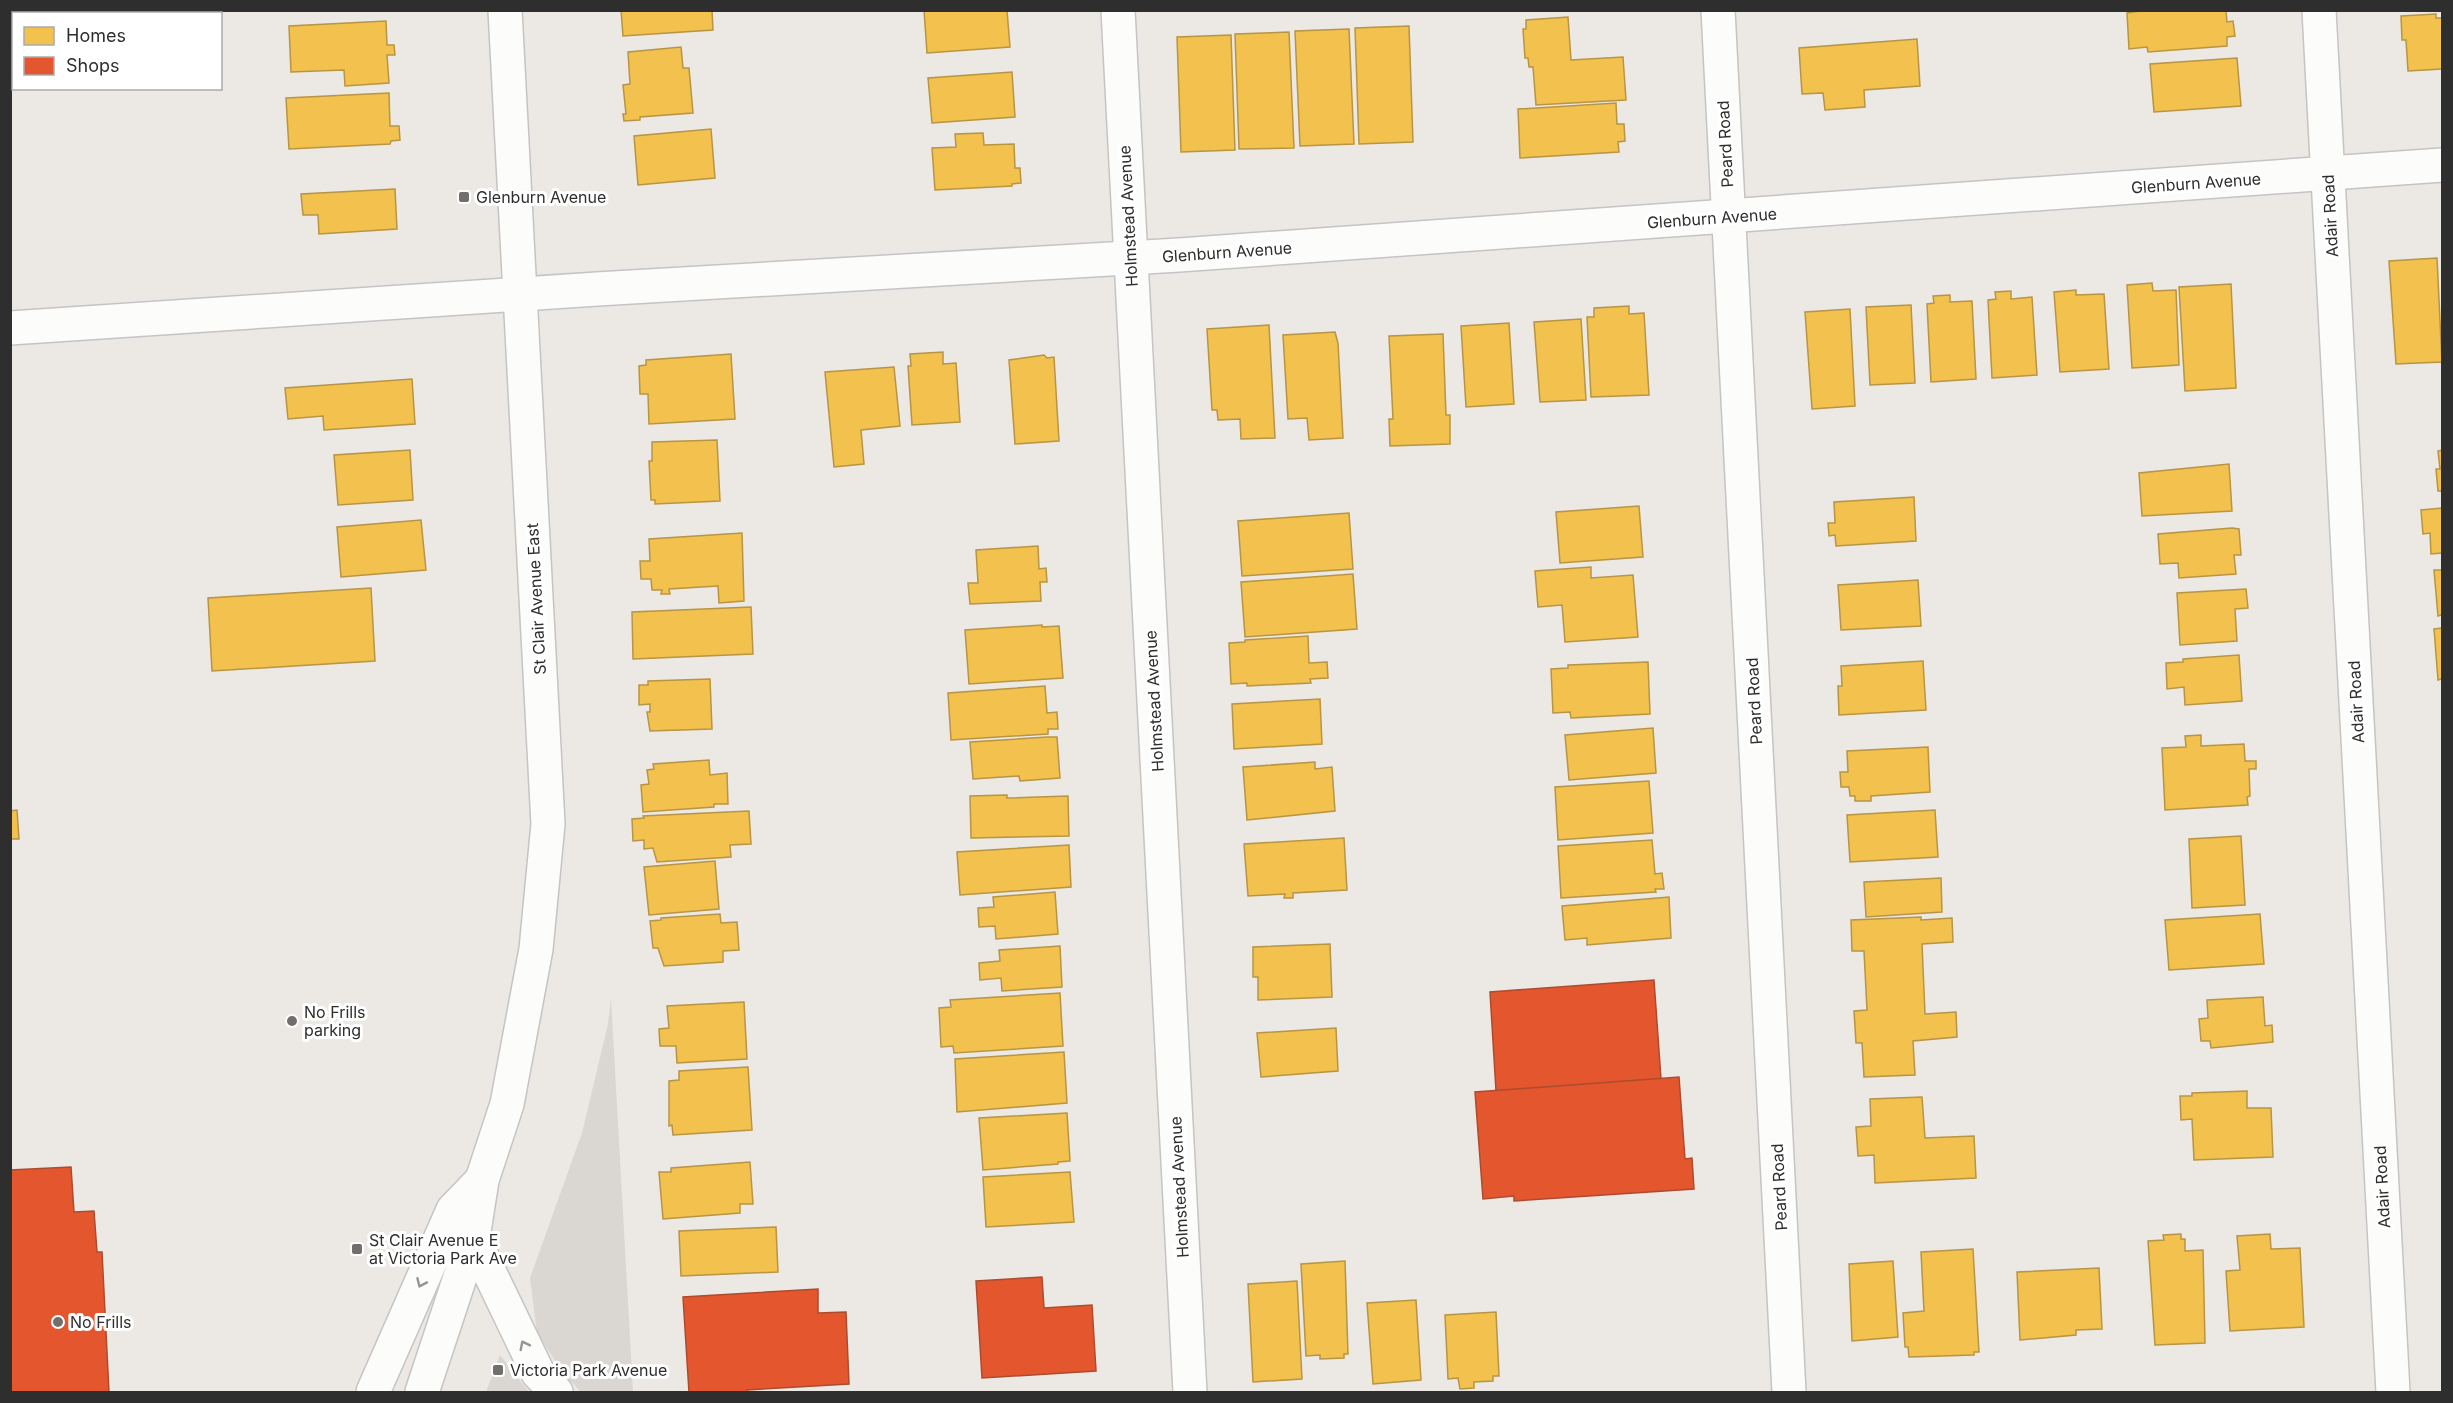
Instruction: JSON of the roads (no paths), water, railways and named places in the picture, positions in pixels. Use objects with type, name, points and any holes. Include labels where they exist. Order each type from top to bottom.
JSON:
[{"type":"street","name":"St Clair Avenue East","points":[[422,1392],[473,1238],[482,1180],[507,1104],[536,949],[548,824],[505,10]]},
{"type":"street","name":"Holmstead Avenue","points":[[1118,10],[1129,258],[1190,1392]]},
{"type":"street","name":"Peard Road","points":[[1718,10],[1789,1392]]},
{"type":"street","name":"Adair Road","points":[[2319,10],[2393,1392]]},
{"type":"street","name":"Glenburn Avenue","points":[[10,328],[1129,258],[2442,165]]},
{"type":"street","name":"St Clair Avenue East","points":[[373,1392],[453,1210],[482,1180]]},
{"type":"street","points":[[473,1238],[538,1372],[556,1392]]},
{"type":"place","name":"Glenburn Avenue","points":[[464,197]]},
{"type":"place","name":"No Frills parking","points":[[292,1021]]},
{"type":"place","name":"St Clair Avenue E at Victoria Park Ave","points":[[357,1249]]},
{"type":"place","name":"No Frills","points":[[58,1322]]},
{"type":"place","name":"Victoria Park Avenue","points":[[498,1370]]}]
